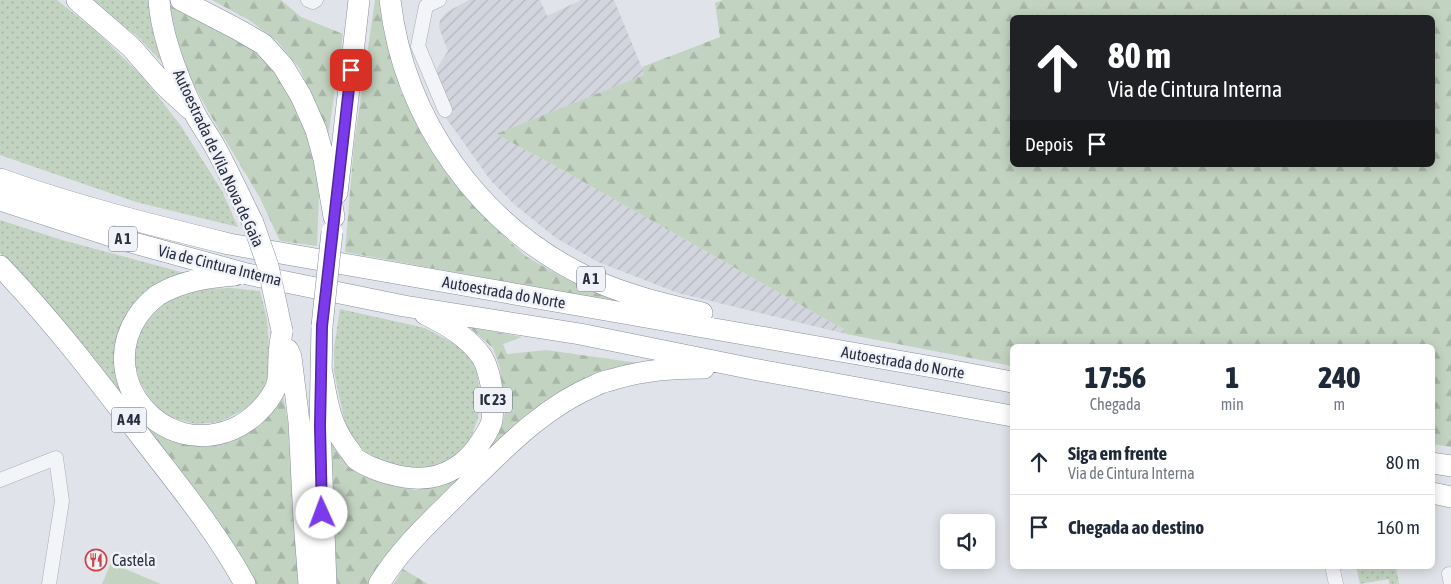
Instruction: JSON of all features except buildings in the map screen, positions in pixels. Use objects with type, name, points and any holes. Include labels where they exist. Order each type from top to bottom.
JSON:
[{"type":"highway","points":[[77,0],[131,48],[165,86],[194,113]]},
{"type":"highway","name":"Autoestrada de Vila Nova de Gaia","points":[[159,0],[166,38],[194,113],[214,145],[253,223],[268,266],[282,331],[291,357],[299,422],[309,584]]},
{"type":"highway","points":[[326,584],[320,435],[322,326],[359,0]]},
{"type":"highway","name":"A 1","points":[[390,0],[396,40],[403,65],[423,114],[449,159],[483,201],[520,234],[556,260],[591,279],[656,303],[938,368]]},
{"type":"highway","points":[[186,3],[263,44],[283,66],[301,96],[316,130],[326,169],[333,224]]},
{"type":"highway","name":"Autoestrada do Norte","points":[[0,178],[22,187],[141,222],[229,244],[1010,382]]},
{"type":"highway","name":"Via de Cintura Interna","points":[[0,200],[127,241],[247,274],[404,306]]},
{"type":"highway","name":"A 44","points":[[0,266],[55,326],[132,425],[214,533],[245,584]]},
{"type":"highway","points":[[247,274],[191,281],[174,287],[149,302],[131,326],[124,351],[128,382],[136,398],[160,424],[176,432],[195,436],[220,435],[240,426],[255,415],[276,388],[282,331]]},
{"type":"highway","name":"Autoestrada do Norte","points":[[404,306],[580,334],[753,369],[1010,416]]},
{"type":"highway","name":"IC 23","points":[[321,368],[331,418],[341,438],[357,459],[382,472],[418,479],[436,477],[450,472],[464,463],[475,452],[492,422],[493,402],[490,375],[482,357],[463,337],[449,326],[421,311],[404,306]]},
{"type":"highway","points":[[379,584],[400,554],[420,532],[505,448],[564,401],[597,384],[636,373],[666,368],[753,369]]},
{"type":"highway","points":[[1435,463],[1451,466]]},
{"type":"highway","points":[[1435,494],[1451,497]]},
{"type":"street","points":[[308,0],[313,2],[316,0]]},
{"type":"street","points":[[439,0],[426,6],[418,46],[445,110]]},
{"type":"street","points":[[0,480],[56,458],[62,502],[48,584]]},
{"type":"street","points":[[1333,570],[1336,584]]},
{"type":"shaded area","points":[[469,0],[540,0],[547,16],[581,0],[614,0],[645,75],[496,134],[845,330],[846,334],[678,293],[598,262],[556,238],[515,205],[491,181],[446,118],[454,111],[451,110],[437,79],[437,68],[448,51],[439,28],[440,20],[447,12]]},
{"type":"green space","points":[[0,0],[57,0],[96,31],[142,76],[181,126],[222,191],[238,227],[136,202],[0,155]]},
{"type":"green space","points":[[91,0],[149,0],[151,24],[162,62],[138,37]]},
{"type":"green space","points":[[212,0],[281,0],[301,17],[343,34],[328,137],[300,69],[277,41],[249,20]]},
{"type":"green space","points":[[375,0],[382,0],[384,32],[401,92],[429,146],[469,201],[527,257],[564,278],[604,294],[654,309],[345,252],[354,144]]},
{"type":"green space","points":[[723,0],[1451,0],[1451,447],[1435,444],[1435,344],[1010,344],[1010,366],[846,334],[845,330],[496,134],[644,75],[642,67],[720,37],[715,3]]},
{"type":"green space","points":[[167,4],[252,47],[272,67],[290,93],[303,122],[317,175],[319,196],[317,246],[280,241],[260,198],[188,74],[176,46]]},
{"type":"green space","points":[[0,220],[62,240],[185,273],[119,333],[114,356],[118,376],[139,417],[8,260],[0,253]]},
{"type":"green space","points":[[231,288],[260,291],[267,319],[270,369],[263,391],[246,409],[219,422],[196,424],[173,418],[161,411],[150,399],[140,382],[134,360],[137,341],[144,323],[160,307],[174,297],[203,289]]},
{"type":"green space","points":[[340,309],[425,328],[467,353],[476,369],[480,392],[478,418],[470,440],[459,453],[442,464],[418,472],[395,467],[368,456],[354,439],[345,423],[334,372],[334,348]]},
{"type":"green space","points":[[469,327],[522,337],[503,344],[507,354],[546,350],[638,363],[594,376],[372,584],[336,584],[330,440],[384,483],[415,490],[445,484],[460,478],[489,449],[502,425],[505,413],[500,368],[493,348]]},
{"type":"green space","points":[[283,396],[288,423],[300,584],[250,584],[139,417],[153,429],[179,443],[207,447],[231,442],[257,428]]},
{"type":"green space","points":[[111,563],[161,584],[102,584]]},
{"type":"green space","points":[[403,569],[428,584],[394,584]]},
{"type":"green space","points":[[1357,569],[1396,569],[1399,584],[1389,584],[1389,579],[1360,584]]},
{"type":"place","name":"Castela","points":[[96,560]]},
{"type":"route","points":[[322,513],[320,426],[322,326],[351,70]]}]
